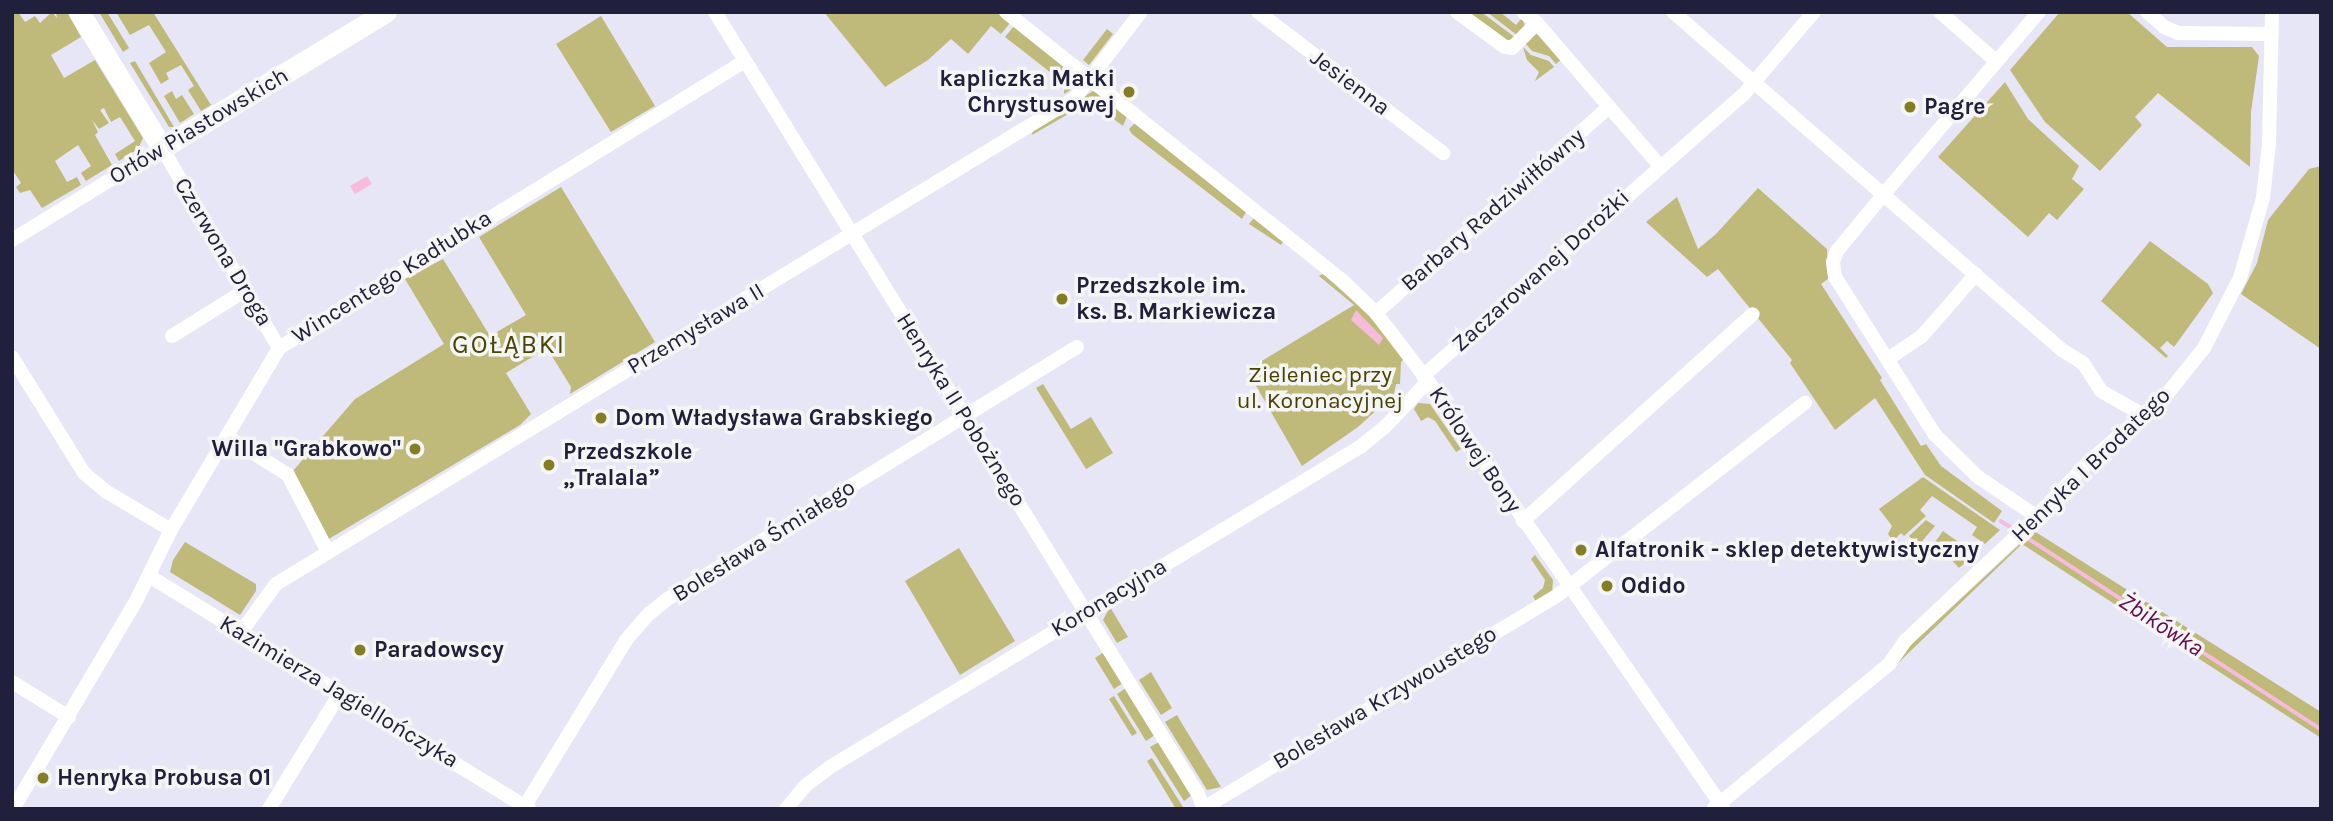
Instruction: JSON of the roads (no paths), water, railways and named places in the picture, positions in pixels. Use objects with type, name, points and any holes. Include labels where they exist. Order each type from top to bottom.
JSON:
[{"type":"street","name":"Czerwona Droga","points":[[79,12],[279,348]]},
{"type":"street","name":"Orłów Piastowskich","points":[[12,240],[386,12]]},
{"type":"street","name":"Henryka II Pobożnego","points":[[715,12],[1198,794],[1203,808]]},
{"type":"street","name":"Królowej Bony","points":[[1006,12],[1341,279],[1376,313],[1426,379],[1719,807]]},
{"type":"street","name":"Przemysława II","points":[[241,632],[270,588],[1075,98],[1141,12]]},
{"type":"street","name":"Jesienna","points":[[1258,12],[1443,153]]},
{"type":"street","points":[[1457,12],[1505,47],[1512,48],[1536,23]]},
{"type":"street","points":[[1523,12],[1536,23],[1660,166]]},
{"type":"street","points":[[1673,12],[2062,351],[2083,363],[2101,391],[2143,415]]},
{"type":"street","name":"Zaczarowanej Dorożki","points":[[1426,379],[1754,82],[1814,12]]},
{"type":"street","points":[[1940,12],[1996,61]]},
{"type":"street","points":[[2031,522],[1943,445],[1835,277],[1833,262],[1837,251],[1883,195],[2039,12]]},
{"type":"street","points":[[2147,12],[2164,27],[2178,33],[2272,34]]},
{"type":"street","name":"Henryka I Brodatego","points":[[1719,807],[1886,667],[1906,640],[2031,522],[2091,460],[2168,393],[2204,348],[2230,302],[2251,248],[2263,198],[2269,144],[2272,12]]},
{"type":"street","name":"Wincentego Kadłubka","points":[[13,809],[149,576],[171,530],[279,348],[745,61]]},
{"type":"street","name":"Barbary Radziwiłłówny","points":[[1376,313],[1609,107]]},
{"type":"street","points":[[1888,359],[1922,336],[1976,274]]},
{"type":"street","points":[[172,336],[246,290]]},
{"type":"street","points":[[1523,521],[1754,314]]},
{"type":"street","name":"Bolesława Śmiałego","points":[[525,808],[629,636],[649,614],[669,598],[1077,347]]},
{"type":"street","points":[[12,357],[84,473],[107,492],[171,530]]},
{"type":"street","name":"Koronacyjna","points":[[786,809],[805,786],[830,767],[1360,447],[1385,427],[1426,379]]},
{"type":"street","name":"Bolesława Krzywoustego","points":[[1203,808],[1569,588],[1805,403]]},
{"type":"street","points":[[228,437],[288,475],[328,552]]},
{"type":"street","name":"Kazimierza Jagiellończyka","points":[[149,576],[525,808]]},
{"type":"street","points":[[12,681],[69,717]]},
{"type":"street","points":[[269,809],[340,692]]},
{"type":"waterway","name":"Żbikówka","points":[[2001,521],[2017,531]]},
{"type":"waterway","name":"Żbikówka","points":[[2023,535],[2321,729]]},
{"type":"place","name":"kapliczka Matki Chrystusowej","points":[[1129,92]]},
{"type":"place","name":"Pagre","points":[[1910,107]]},
{"type":"place","name":"Przedszkole im. ks. B. Markiewicza","points":[[1062,299]]},
{"type":"place","name":"Dom Władysława Grabskiego","points":[[601,418]]},
{"type":"place","name":"Willa \"Grabkowo\"","points":[[415,449]]},
{"type":"place","name":"Przedszkole „Tralala”","points":[[549,465]]},
{"type":"place","name":"Alfatronik - sklep detektywistyczny","points":[[1581,550]]},
{"type":"place","name":"Odido","points":[[1607,586]]},
{"type":"place","name":"Paradowscy","points":[[360,650]]},
{"type":"place","name":"Henryka Probusa 01","points":[[43,778]]},
{"type":"district","name":"GOŁĄBKI","points":[[509,345]]},
{"type":"park label","name":"Zieleniec przy ul. Koronacyjnej","points":[[1320,388]]}]
